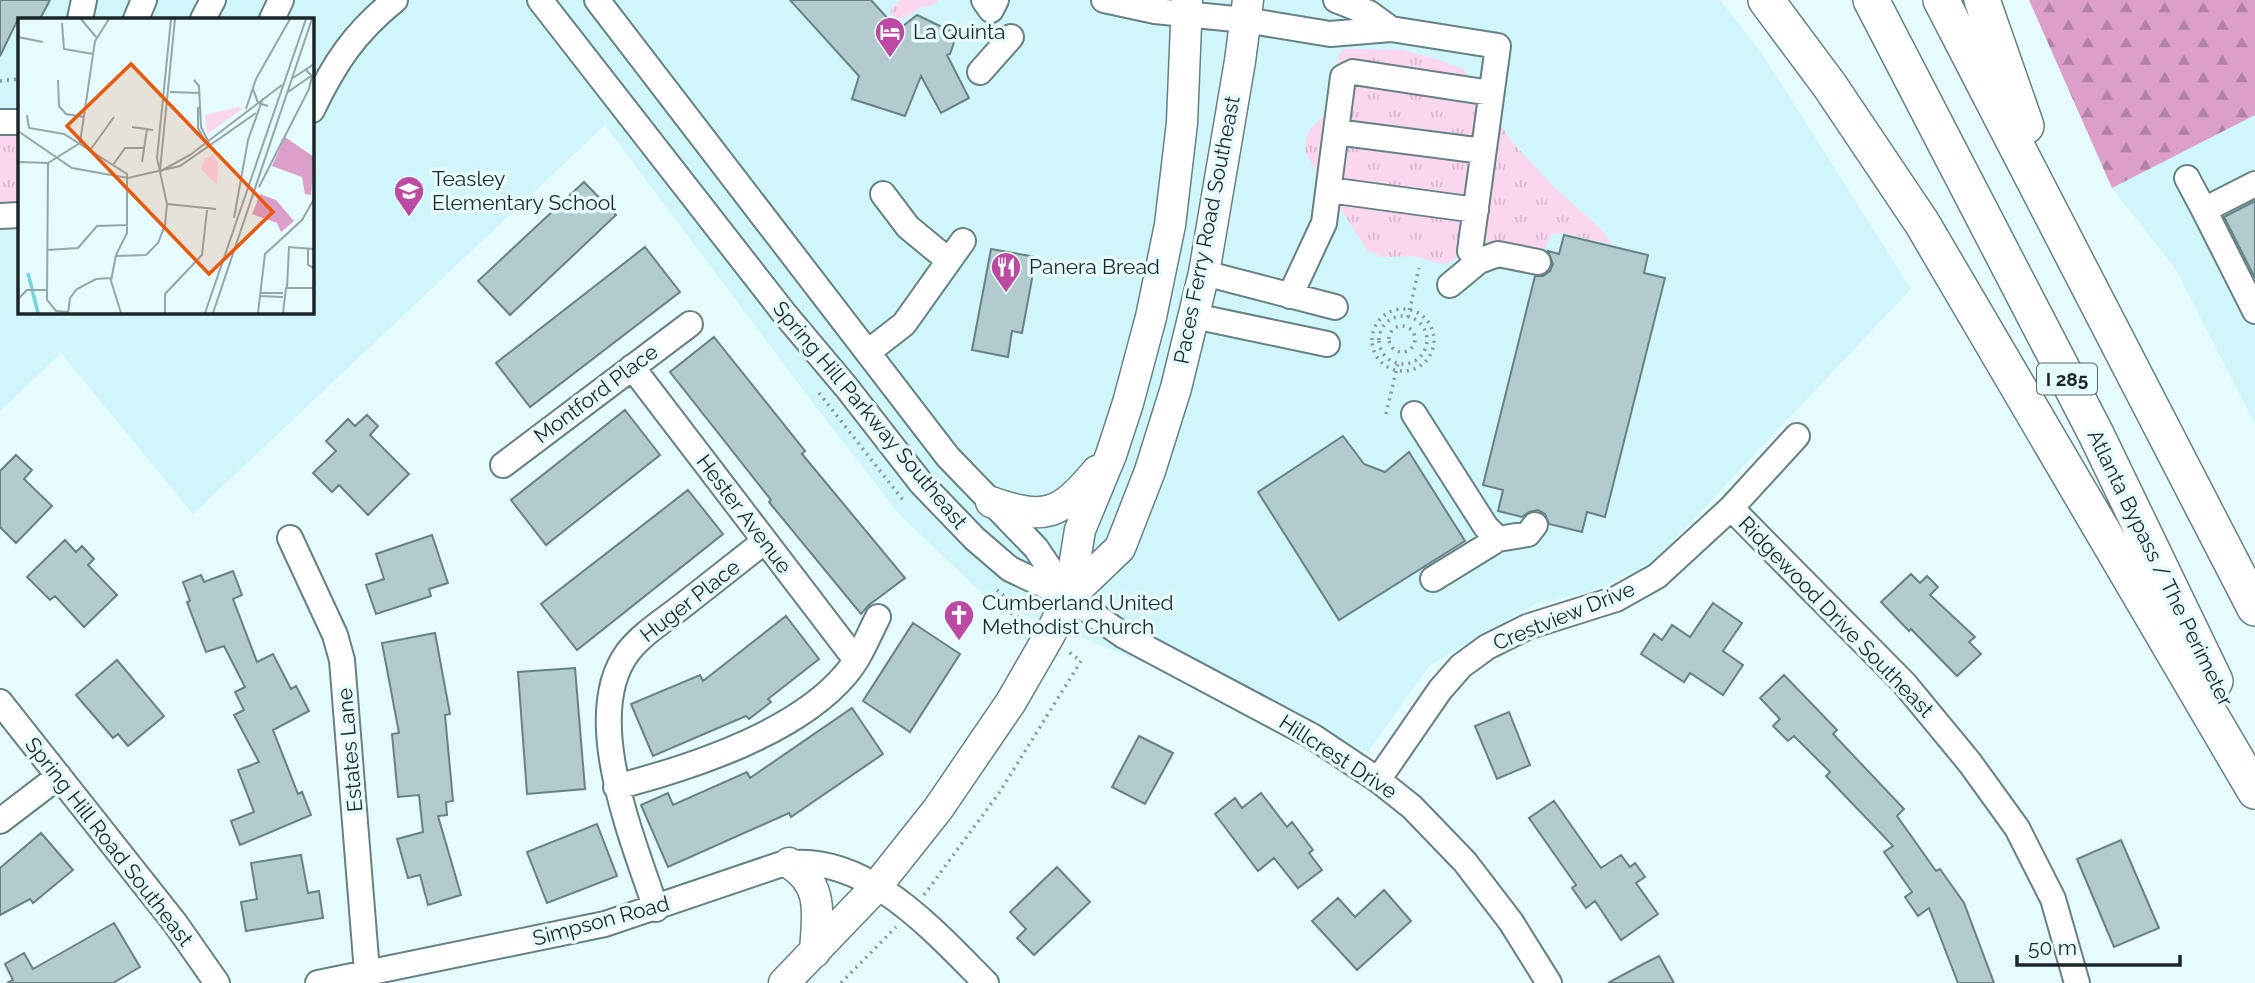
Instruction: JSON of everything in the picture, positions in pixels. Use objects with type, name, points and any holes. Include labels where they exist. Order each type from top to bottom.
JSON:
[{"type":"highway","points":[[1766,0],[1830,86],[1922,223],[2255,791]]},
{"type":"highway","name":"Atlanta Bypass / The Perimeter","points":[[1871,0],[2096,435],[2255,763]]},
{"type":"highway","name":"I 285","points":[[1941,0],[2255,608]]},
{"type":"highway","points":[[1982,0],[2072,254]]},
{"type":"main road","name":"Paces Ferry Road Southeast","points":[[785,983],[876,887],[938,810],[1011,702],[1069,597],[1080,530],[1111,455],[1128,403],[1151,317],[1170,225],[1182,123],[1187,7]]},
{"type":"main road","name":"Paces Ferry Road Southeast","points":[[1069,597],[1120,548],[1154,459],[1176,388],[1204,273],[1246,10]]},
{"type":"main road","points":[[991,502],[1013,510],[1056,510],[1074,498],[1111,455]]},
{"type":"main road","points":[[789,863],[803,873],[813,886],[817,902],[815,952]]},
{"type":"street","points":[[80,18],[84,0]]},
{"type":"street","points":[[136,18],[144,0]]},
{"type":"street","points":[[204,18],[213,0]]},
{"type":"street","points":[[272,18],[281,0]]},
{"type":"street","points":[[313,108],[345,49],[386,7],[401,0]]},
{"type":"street","name":"Spring Hill Parkway Southeast","points":[[540,0],[784,313],[929,492],[975,539],[1010,569],[1069,597]]},
{"type":"street","name":"Spring Hill Parkway Southeast","points":[[597,0],[948,457],[1036,548],[1069,597]]},
{"type":"street","points":[[984,0],[991,10],[996,0]]},
{"type":"street","points":[[1104,0],[1155,11],[1187,7],[1246,10],[1330,34],[1391,29],[1498,46],[1470,251],[1479,261]]},
{"type":"street","points":[[1330,34],[1335,0],[1369,13],[1391,29]]},
{"type":"street","points":[[980,72],[1012,37]]},
{"type":"street","points":[[1290,296],[1324,223],[1343,77],[1353,72],[1491,93]]},
{"type":"street","points":[[0,122],[18,122]]},
{"type":"street","points":[[1336,132],[1483,151]]},
{"type":"street","points":[[2187,178],[2255,311]]},
{"type":"street","points":[[2204,210],[2255,184]]},
{"type":"street","points":[[1329,190],[1476,210]]},
{"type":"street","points":[[868,352],[904,324],[956,250],[908,227],[883,194]]},
{"type":"street","points":[[0,216],[18,215]]},
{"type":"street","points":[[1450,285],[1479,261],[1498,254],[1538,262]]},
{"type":"street","points":[[1204,273],[1335,307]]},
{"type":"street","points":[[1194,316],[1327,344]]},
{"type":"street","name":"Montford Place","points":[[503,465],[690,324]]},
{"type":"street","name":"Hester Avenue","points":[[632,367],[856,660]]},
{"type":"street","points":[[1414,414],[1486,527],[1499,539]]},
{"type":"street","name":"Crestview Drive","points":[[1378,780],[1440,691],[1461,666],[1487,647],[1527,627],[1616,598],[1657,576],[1731,508],[1797,436]]},
{"type":"street","name":"Ridgewood Drive Southeast","points":[[1731,508],[1904,683],[1970,763],[2017,828],[2053,900],[2077,983]]},
{"type":"street","points":[[1433,579],[1499,539],[1528,534],[1535,526]]},
{"type":"street","name":"Estates Lane","points":[[290,538],[335,635],[342,660],[367,972]]},
{"type":"street","name":"Huger Place","points":[[656,909],[616,787],[610,700],[615,676],[624,658],[644,635],[765,541]]},
{"type":"street","name":"Hillcrest Drive","points":[[1069,597],[1124,636],[1312,736],[1378,780],[1412,807],[1465,862],[1511,922],[1549,983]]},
{"type":"street","points":[[616,787],[690,764],[758,736],[817,701],[835,687],[856,660],[878,617]]},
{"type":"street","name":"Spring Hill Road Southeast","points":[[0,702],[175,923],[217,983]]},
{"type":"street","points":[[0,821],[59,776]]},
{"type":"street","name":"Simpson Road","points":[[318,983],[592,927],[656,909],[789,863],[821,863],[838,868],[876,887],[933,930],[986,983]]},
{"type":"path","points":[[0,81],[18,79]]},
{"type":"path","points":[[1408,317],[1419,268]]},
{"type":"path","points":[[1397,310],[1410,310],[1426,319],[1432,328],[1435,339],[1433,350],[1422,365],[1413,370],[1396,371],[1378,359],[1374,351],[1373,331],[1387,314],[1397,310]]},
{"type":"path","points":[[1408,317],[1420,324],[1426,333],[1426,348],[1416,361],[1398,363],[1386,357],[1381,350],[1380,334],[1388,321],[1408,317]]},
{"type":"path","points":[[1413,331],[1420,324]]},
{"type":"path","points":[[1389,337],[1397,327],[1406,326],[1413,331],[1415,343],[1406,352]]},
{"type":"path","points":[[1380,334],[1389,337],[1394,349],[1406,352]]},
{"type":"path","points":[[1406,352],[1410,363]]},
{"type":"path","points":[[1385,414],[1398,363]]},
{"type":"path","points":[[813,385],[895,493],[905,502]]},
{"type":"path","points":[[841,983],[910,911],[954,856],[999,793],[1081,661],[1049,636],[1009,612],[1003,595],[993,586]]},
{"type":"shaded area","points":[[0,0],[1720,0],[1761,52],[1911,289],[1653,562],[1592,591],[1535,604],[1430,665],[1368,752],[990,601],[898,513],[605,125],[193,514],[61,353],[0,411]]},
{"type":"shaded area","points":[[2255,115],[2255,424],[2175,268],[2112,188]]},
{"type":"green space","points":[[900,0],[939,0],[897,19],[890,13]]},
{"type":"green space","points":[[2029,0],[2255,0],[2255,115],[2112,188]]},
{"type":"green space","points":[[1344,49],[1403,50],[1463,69],[1512,142],[1553,186],[1604,232],[1612,245],[1564,233],[1552,234],[1545,249],[1485,243],[1448,263],[1440,264],[1415,256],[1382,257],[1367,250],[1306,154],[1307,136],[1330,105],[1339,54]]},
{"type":"green space","points":[[4,134],[18,137],[18,202],[0,203],[0,136]]},
{"type":"building","points":[[0,0],[50,0],[41,18],[18,18],[0,56]]},
{"type":"building","name":"La Quinta","points":[[790,0],[871,0],[898,30],[917,15],[957,34],[950,54],[947,55],[969,98],[941,113],[921,76],[905,116],[852,99],[859,76]]},
{"type":"building","points":[[584,182],[616,215],[510,315],[478,281]]},
{"type":"building","points":[[2255,201],[2255,278],[2224,217]]},
{"type":"building","points":[[1564,235],[1648,255],[1644,273],[1665,278],[1605,517],[1587,512],[1582,532],[1549,524],[1545,514],[1538,510],[1522,517],[1498,511],[1503,490],[1483,485],[1535,276],[1543,276],[1550,271],[1553,264],[1548,251],[1559,254]]},
{"type":"building","points":[[645,247],[680,292],[530,407],[496,363]]},
{"type":"building","name":"Panera Bread","points":[[991,249],[1036,257],[1022,333],[1012,331],[1008,357],[972,350]]},
{"type":"building","points":[[714,337],[805,451],[802,454],[905,578],[861,614],[769,502],[771,500],[670,372]]},
{"type":"building","points":[[625,410],[660,455],[546,545],[511,500]]},
{"type":"building","points":[[367,415],[378,426],[370,435],[409,474],[368,515],[339,485],[332,492],[313,473],[336,451],[326,441],[348,419],[355,426]]},
{"type":"building","points":[[1343,436],[1364,464],[1385,472],[1409,452],[1465,541],[1339,620],[1258,492]]},
{"type":"building","points":[[16,455],[32,470],[24,479],[52,506],[16,543],[0,527],[0,471]]},
{"type":"building","points":[[688,490],[723,534],[577,650],[541,604]]},
{"type":"building","points":[[432,535],[448,583],[429,589],[431,596],[376,614],[366,585],[384,579],[376,554]]},
{"type":"building","points":[[65,540],[76,552],[82,546],[94,559],[88,565],[117,595],[84,627],[55,596],[50,600],[27,577]]},
{"type":"building","points":[[233,571],[242,595],[233,599],[257,662],[273,654],[291,689],[296,686],[309,711],[273,730],[298,794],[302,792],[311,815],[240,845],[231,821],[254,812],[238,770],[259,762],[234,715],[244,710],[235,692],[245,687],[224,646],[206,652],[187,602],[190,601],[183,582],[201,575],[204,582]]},
{"type":"building","points":[[1911,574],[1920,583],[1927,576],[1938,587],[1930,595],[1975,637],[1969,642],[1981,654],[1957,676],[1881,602]]},
{"type":"building","points":[[1713,603],[1742,623],[1723,651],[1743,665],[1723,695],[1690,673],[1684,682],[1641,654],[1654,634],[1662,640],[1672,625],[1690,637]]},
{"type":"building","points":[[786,616],[819,659],[768,699],[771,702],[749,719],[746,716],[653,756],[631,704],[700,675],[703,681]]},
{"type":"building","points":[[913,623],[960,654],[910,732],[863,701]]},
{"type":"building","points":[[435,633],[450,714],[445,715],[453,801],[446,802],[447,815],[438,816],[461,895],[428,905],[420,875],[408,878],[397,839],[423,832],[419,795],[398,797],[392,734],[399,733],[382,643]]},
{"type":"building","points":[[117,660],[164,716],[128,746],[118,734],[113,738],[76,695]]},
{"type":"building","points":[[575,668],[585,789],[527,794],[518,672]]},
{"type":"building","points":[[1784,675],[1837,730],[1833,734],[1904,809],[1897,816],[1936,871],[1940,869],[1964,903],[1994,983],[1958,983],[1929,908],[1918,916],[1905,897],[1912,892],[1884,852],[1893,846],[1826,776],[1830,772],[1794,736],[1788,741],[1773,726],[1780,719],[1760,698]]},
{"type":"building","points":[[852,708],[883,754],[791,817],[789,813],[668,867],[641,805],[668,793],[673,805],[747,772],[750,778]]},
{"type":"building","points":[[1509,712],[1530,765],[1497,779],[1475,726]]},
{"type":"building","points":[[1139,736],[1173,753],[1145,804],[1112,787]]},
{"type":"building","points":[[1261,793],[1287,827],[1292,822],[1313,850],[1309,853],[1322,870],[1298,888],[1274,858],[1258,871],[1215,814],[1235,798],[1242,808]]},
{"type":"building","points":[[1554,801],[1601,868],[1621,855],[1630,867],[1635,863],[1645,877],[1636,883],[1658,914],[1621,940],[1595,901],[1586,908],[1572,888],[1576,885],[1529,818]]},
{"type":"building","points":[[597,824],[617,876],[547,903],[527,852]]},
{"type":"building","points":[[41,833],[73,870],[33,903],[30,899],[0,915],[0,868]]},
{"type":"building","points":[[2121,840],[2159,928],[2114,947],[2077,859]]},
{"type":"building","points":[[301,855],[308,893],[319,891],[323,918],[246,931],[241,902],[257,899],[251,863]]},
{"type":"building","points":[[1057,867],[1090,902],[1034,955],[1017,938],[1026,929],[1010,912]]},
{"type":"building","points":[[1384,890],[1411,921],[1357,970],[1312,921],[1338,898],[1355,917]]},
{"type":"building","points":[[114,923],[140,967],[113,983],[7,983],[13,980],[5,964],[24,953],[33,969]]},
{"type":"building","points":[[1659,956],[1674,983],[1608,983],[1647,962]]},
{"type":"place","name":"La Quinta","points":[[890,59]]},
{"type":"place","name":"Teasley Elementary School","points":[[409,218]]},
{"type":"place","name":"Panera Bread","points":[[1006,294]]},
{"type":"place","name":"Cumberland United Methodist Church","points":[[959,642]]}]
